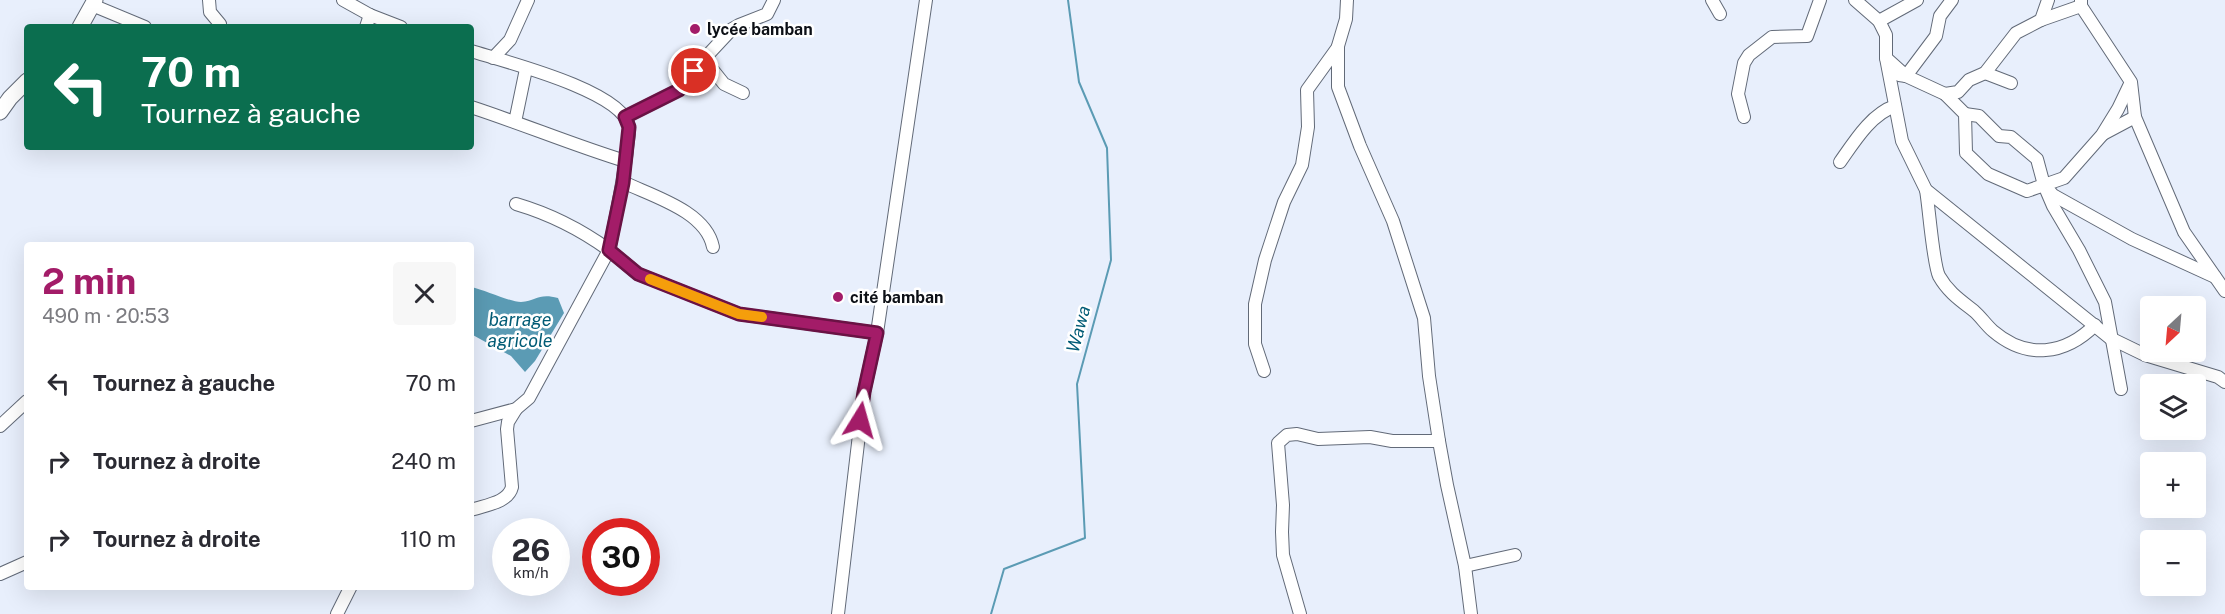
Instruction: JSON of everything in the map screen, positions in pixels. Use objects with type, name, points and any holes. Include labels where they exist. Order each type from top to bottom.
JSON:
[{"type":"main road","points":[[82,24],[94,2]]},
{"type":"main road","points":[[0,112],[24,84]]},
{"type":"street","points":[[209,0],[210,12],[217,19],[218,24]]},
{"type":"street","points":[[346,0],[368,21],[384,24]]},
{"type":"street","points":[[493,58],[510,40],[528,0]]},
{"type":"street","points":[[625,117],[679,90],[732,29],[767,14],[774,0]]},
{"type":"street","points":[[838,614],[864,392],[877,333],[926,0]]},
{"type":"street","points":[[1347,0],[1346,19],[1338,46],[1338,87],[1360,146],[1393,221],[1424,318],[1429,376],[1439,441],[1465,566],[1471,614]]},
{"type":"street","points":[[1712,0],[1720,14]]},
{"type":"street","points":[[1744,117],[1737,94],[1744,63],[1749,55],[1772,38],[1807,36],[1820,0]]},
{"type":"street","points":[[1855,0],[1879,21],[1886,35],[1886,58],[1902,141],[1926,190],[1938,274],[1955,298],[1975,312],[1993,331],[2025,350],[2048,350],[2081,339],[2096,325]]},
{"type":"street","points":[[1879,21],[1917,0]]},
{"type":"street","points":[[1906,76],[1936,36],[1940,16],[1952,0]]},
{"type":"street","points":[[2041,20],[2048,0]]},
{"type":"street","points":[[94,2],[139,24]]},
{"type":"street","points":[[1945,94],[1958,92],[1969,80],[1985,73],[2016,33],[2081,3],[2131,82],[2135,117],[2184,232],[2225,291]]},
{"type":"street","points":[[1264,371],[1255,344],[1255,304],[1262,271],[1284,202],[1302,165],[1308,127],[1308,90],[1338,46]]},
{"type":"street","points":[[474,52],[580,87],[605,100],[625,117],[629,127],[623,183],[609,250],[529,398],[516,409],[507,422],[511,494],[504,499],[474,509]]},
{"type":"street","points":[[1886,58],[1906,76]]},
{"type":"street","points":[[704,59],[724,84],[743,93]]},
{"type":"street","points":[[515,122],[526,69]]},
{"type":"street","points":[[1889,73],[1906,76],[1945,94],[1965,114],[1979,116],[1999,136],[2011,137],[2037,159],[2044,185],[2104,302],[2121,389]]},
{"type":"street","points":[[1985,73],[2011,83]]},
{"type":"street","points":[[1965,114],[1966,153],[1988,174],[2027,191],[2064,178],[2102,135],[2131,82]]},
{"type":"street","points":[[1840,162],[1860,133],[1888,108],[1895,106]]},
{"type":"street","points":[[474,108],[570,144],[626,161]]},
{"type":"street","points":[[2102,135],[2135,117]]},
{"type":"street","points":[[623,183],[686,211],[707,231],[713,247]]},
{"type":"street","points":[[2044,185],[2053,195],[2132,239],[2215,277]]},
{"type":"street","points":[[1926,190],[2110,338],[2145,356],[2218,377],[2225,382]]},
{"type":"street","points":[[516,204],[583,231],[638,274],[739,314],[877,333]]},
{"type":"street","points":[[0,426],[24,403]]},
{"type":"street","points":[[474,420],[516,409]]},
{"type":"street","points":[[1300,614],[1283,555],[1281,532],[1283,505],[1278,444],[1287,435],[1297,434],[1318,439],[1370,437],[1392,441],[1439,441]]},
{"type":"street","points":[[1465,566],[1515,555]]},
{"type":"street","points":[[0,574],[24,563]]},
{"type":"street","points":[[337,614],[349,590]]},
{"type":"water","name":"barrage agricole","points":[[474,288],[521,302],[546,296],[558,298],[564,313],[535,361],[525,372],[511,356],[474,336]]},
{"type":"waterway","name":"Wawa","points":[[991,614],[1004,569],[1085,538],[1077,384],[1111,260],[1107,148],[1079,82],[1068,0]]},
{"type":"slow traffic","points":[[650,279],[739,314],[762,317]]},
{"type":"place","name":"lycée bamban","points":[[695,29]]},
{"type":"place","name":"cité bamban","points":[[838,297]]},
{"type":"route","points":[[694,71],[679,90],[625,117],[629,127],[623,183],[609,250],[638,274],[739,314],[877,333],[860,420]]}]
